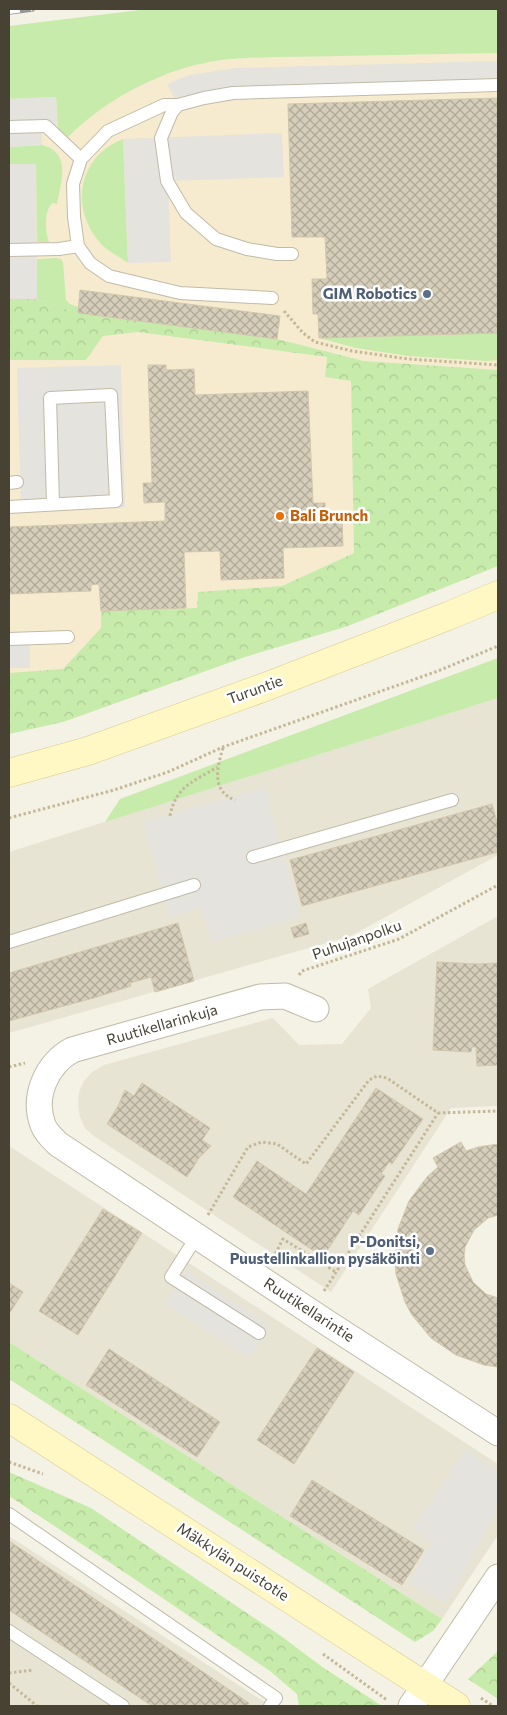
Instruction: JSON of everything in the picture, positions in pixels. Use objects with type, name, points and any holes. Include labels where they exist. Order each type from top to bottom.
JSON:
[{"type":"main road","name":"Turuntie","points":[[9,773],[88,751],[265,687],[498,595]]},
{"type":"main road","name":"Mäkkylän puistotie","points":[[9,1418],[418,1696],[456,1706]]},
{"type":"street","name":"Ruutikellarinkuja","points":[[40,1105],[44,1082],[49,1071],[62,1056],[72,1050],[260,997],[285,996],[316,1009]]},
{"type":"street","name":"Ruutikellarintie","points":[[40,1105],[43,1126],[58,1144],[200,1230],[498,1434]]},
{"type":"street","points":[[418,1696],[498,1577]]},
{"type":"lane","points":[[272,298],[180,293],[109,276],[90,262],[78,246],[74,217],[73,184],[81,159],[108,131],[164,105],[178,105],[232,93],[498,85]]},
{"type":"lane","points":[[178,105],[172,112],[161,138],[167,181],[186,213],[216,239],[247,250],[292,254]]},
{"type":"lane","points":[[9,127],[46,126],[81,159]]},
{"type":"lane","points":[[9,250],[59,249],[78,246]]},
{"type":"lane","points":[[9,507],[116,501],[111,395],[50,398],[53,504]]},
{"type":"lane","points":[[9,639],[68,638]]},
{"type":"lane","points":[[253,857],[452,800]]},
{"type":"lane","points":[[9,942],[194,885]]},
{"type":"lane","points":[[200,1230],[171,1277],[259,1333]]},
{"type":"lane","points":[[9,1514],[276,1698],[270,1706]]},
{"type":"lane","points":[[9,1631],[123,1706]]},
{"type":"path","points":[[272,298],[303,333],[315,342],[352,351],[408,359],[498,365]]},
{"type":"path","points":[[9,818],[114,790],[168,772],[223,747],[438,670],[498,646]]},
{"type":"path","points":[[223,747],[217,767],[218,784],[227,796],[235,800]]},
{"type":"path","points":[[170,816],[172,806],[178,794],[200,776],[217,767]]},
{"type":"path","name":"Puhujanpolku","points":[[285,996],[302,970],[398,939],[498,885]]},
{"type":"path","points":[[294,972],[302,970]]},
{"type":"path","points":[[9,1067],[32,1061]]},
{"type":"path","points":[[200,1230],[248,1147],[262,1142],[277,1144],[306,1164],[369,1080],[377,1076],[387,1078],[438,1113],[498,1111]]},
{"type":"path","points":[[320,1298],[438,1113]]},
{"type":"path","points":[[269,1265],[284,1239],[336,1272]]},
{"type":"path","points":[[9,1683],[37,1706]]},
{"type":"shaded area","points":[[498,53],[498,370],[364,361],[277,339],[78,313],[37,299],[9,299],[9,99],[56,97],[143,67],[263,57]]},
{"type":"shaded area","points":[[498,61],[498,85],[233,93],[178,105],[167,84],[189,75],[235,68]]},
{"type":"shaded area","points":[[56,97],[57,125],[41,126],[42,145],[9,147],[9,99]]},
{"type":"shaded area","points":[[282,133],[284,177],[168,181],[171,262],[128,263],[123,139]]},
{"type":"shaded area","points":[[9,164],[36,164],[37,299],[9,299]]},
{"type":"shaded area","points":[[138,332],[327,357],[351,381],[354,553],[282,586],[198,592],[197,608],[101,611],[101,628],[63,669],[9,686],[9,360],[86,360],[103,336]]},
{"type":"shaded area","points":[[121,365],[125,507],[21,510],[17,368]]},
{"type":"shaded area","points":[[9,639],[30,639],[30,668],[9,668]]},
{"type":"shaded area","points":[[498,698],[498,855],[351,936],[9,1033],[9,852]]},
{"type":"shaded area","points":[[265,788],[301,917],[212,942],[201,908],[170,917],[143,822]]},
{"type":"shaded area","points":[[498,916],[498,1106],[451,1108],[331,1292],[94,1136],[85,1128],[80,1117],[78,1105],[79,1092],[84,1081],[92,1072],[104,1065],[273,1018],[299,1045],[342,1044],[371,1008],[368,989]]},
{"type":"shaded area","points":[[9,1146],[498,1464],[498,1535],[442,1619],[9,1342]]},
{"type":"shaded area","points":[[186,1271],[270,1326],[249,1358],[165,1303]]},
{"type":"shaded area","points":[[465,1449],[498,1472],[498,1509],[446,1603],[409,1583],[432,1542],[413,1529]]},
{"type":"shaded area","points":[[9,1536],[266,1703],[269,1706],[9,1706]]},
{"type":"green space","points":[[148,9],[498,9],[498,53],[265,57],[222,60],[201,64],[159,77],[139,86],[119,97],[68,137],[65,137],[58,130],[56,97],[9,99],[9,26]]},
{"type":"green space","points":[[123,139],[128,263],[102,245],[92,231],[85,216],[82,201],[87,171],[96,158],[108,147]]},
{"type":"green space","points":[[42,145],[58,154],[62,169],[57,204],[53,203],[50,206],[47,215],[46,227],[49,242],[37,242],[36,164],[9,164],[9,147]]},
{"type":"green space","points":[[37,259],[61,259],[63,262],[66,300],[78,307],[78,313],[37,299]]},
{"type":"green space","points":[[9,299],[37,299],[78,313],[277,339],[364,361],[498,370],[498,566],[348,626],[245,657],[63,722],[9,734],[9,673],[63,669],[101,628],[101,611],[197,608],[198,592],[282,586],[354,553],[351,381],[325,377],[327,357],[138,332],[103,336],[86,360],[9,360]]},
{"type":"green space","points":[[498,333],[498,360],[487,361],[408,356],[356,348],[319,338]]},
{"type":"green space","points":[[498,658],[498,698],[105,822],[120,799]]},
{"type":"green space","points":[[9,1342],[442,1619],[433,1631],[415,1642],[9,1379]]},
{"type":"green space","points":[[9,1472],[91,1508],[382,1706],[299,1706],[297,1694],[270,1671],[9,1496]]},
{"type":"green space","points":[[498,1653],[498,1699],[468,1679]]},
{"type":"building","points":[[498,98],[498,333],[319,338],[318,314],[313,314],[312,279],[327,279],[325,237],[292,237],[288,104]]},
{"type":"building","points":[[80,290],[280,316],[277,339],[78,313]]},
{"type":"building","points":[[148,365],[166,365],[166,370],[194,369],[195,395],[308,391],[313,503],[325,503],[325,520],[342,519],[343,546],[283,548],[284,578],[221,580],[220,551],[184,552],[186,608],[101,611],[99,584],[91,585],[91,591],[9,594],[9,527],[165,521],[165,502],[144,503],[143,483],[152,483]]},
{"type":"building","points":[[492,804],[498,826],[498,852],[302,906],[290,860]]},
{"type":"building","points":[[178,923],[194,981],[155,992],[151,977],[130,983],[131,986],[97,997],[9,1021],[9,973]]},
{"type":"building","points":[[306,923],[309,934],[294,938],[291,928]]},
{"type":"building","points":[[437,962],[498,963],[498,1065],[477,1066],[476,1047],[472,1047],[471,1052],[433,1050]]},
{"type":"building","points":[[142,1083],[210,1128],[202,1140],[211,1146],[199,1158],[187,1177],[107,1124],[125,1090],[134,1096]]},
{"type":"building","points":[[376,1088],[423,1119],[392,1164],[389,1162],[381,1174],[385,1176],[359,1215],[353,1211],[323,1257],[233,1197],[257,1161],[306,1194]]},
{"type":"building","name":"P-Donitsi, Puustellinkallion pysäköinti","points":[[461,1142],[466,1151],[498,1144],[498,1215],[488,1218],[474,1230],[465,1247],[464,1256],[465,1265],[473,1282],[486,1294],[498,1298],[498,1367],[484,1365],[456,1355],[431,1338],[412,1315],[405,1302],[396,1274],[395,1258],[398,1229],[409,1201],[427,1177],[438,1167],[433,1158]]},
{"type":"building","points":[[103,1209],[142,1233],[78,1335],[39,1311]]},
{"type":"building","points":[[9,1283],[23,1292],[9,1314]]},
{"type":"building","points":[[317,1348],[354,1372],[294,1464],[257,1440]]},
{"type":"building","points":[[109,1349],[220,1422],[197,1457],[86,1385]]},
{"type":"building","points":[[312,1480],[424,1550],[402,1585],[290,1516]]},
{"type":"building","points":[[9,1541],[249,1703],[247,1706],[152,1706],[9,1610]]},
{"type":"railway","points":[[9,12],[32,9]]},
{"type":"place","name":"GIM Robotics","points":[[427,294]]},
{"type":"place","name":"Bali Brunch","points":[[280,516]]},
{"type":"place","name":"P-Donitsi, Puustellinkallion pysäköinti","points":[[430,1251]]}]
